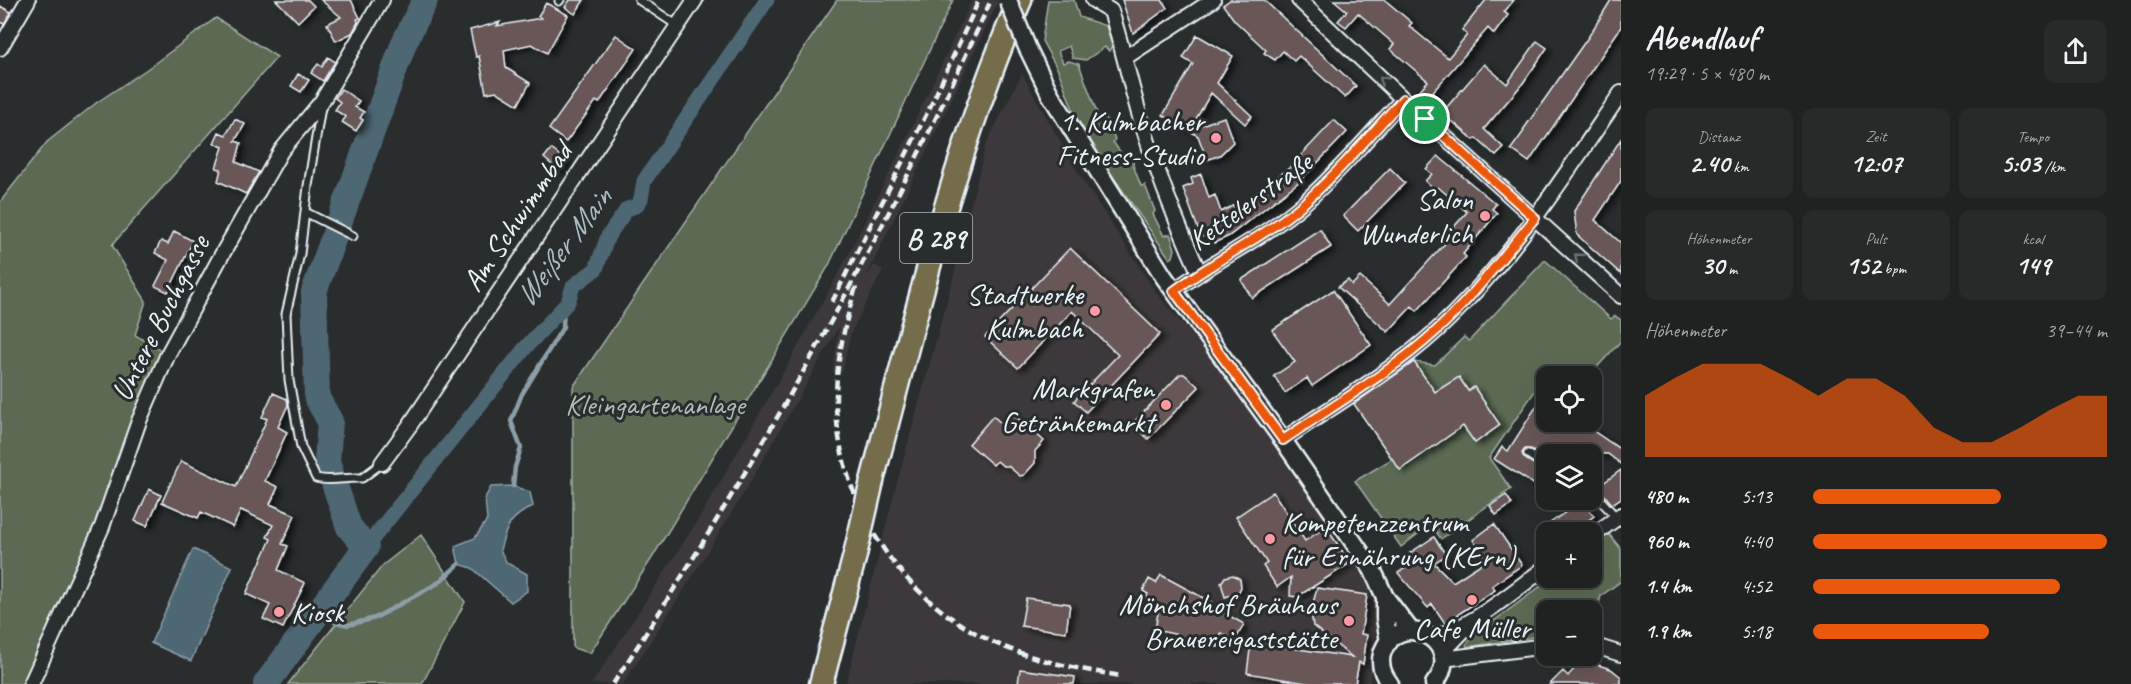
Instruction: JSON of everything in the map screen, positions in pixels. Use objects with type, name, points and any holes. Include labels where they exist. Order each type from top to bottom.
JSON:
[{"type":"highway","name":"B 289","points":[[821,684],[938,230],[984,89],[1020,0]]},
{"type":"street","points":[[0,48],[28,0]]},
{"type":"street","name":"Untere Buchgasse","points":[[31,684],[102,527],[139,421],[168,354],[281,151],[322,101],[382,0]]},
{"type":"street","name":"Am Schwimmbad","points":[[382,463],[410,425],[695,0]]},
{"type":"street","points":[[1008,0],[1027,47],[1050,94],[1174,291],[1283,440],[1372,569],[1385,597],[1411,631]]},
{"type":"street","points":[[1093,0],[1111,11],[1160,178],[1199,272]]},
{"type":"street","points":[[1126,57],[1213,0]]},
{"type":"street","points":[[1299,0],[1403,99],[1621,296]]},
{"type":"street","points":[[1283,440],[1391,366],[1435,332],[1469,298],[1535,218],[1621,93]]},
{"type":"street","name":"Kettelerstraße","points":[[1174,291],[1199,272],[1257,237],[1304,204],[1343,166],[1403,99]]},
{"type":"street","points":[[1602,529],[1619,516]]},
{"type":"street","points":[[1389,684],[1381,667],[1381,657],[1389,642],[1402,632],[1418,632],[1431,637],[1443,635],[1467,624],[1536,574]]},
{"type":"street","points":[[1385,597],[1385,618],[1389,642]]},
{"type":"street","points":[[1442,656],[1467,624]]},
{"type":"street","points":[[1431,637],[1442,656],[1441,673],[1434,684]]},
{"type":"street","points":[[1442,656],[1536,647]]},
{"type":"street","points":[[1602,648],[1621,654]]},
{"type":"lane","points":[[639,0],[678,26]]},
{"type":"lane","points":[[322,101],[300,254],[286,314],[289,380],[301,447],[316,478],[324,480],[362,478],[382,463]]},
{"type":"lane","points":[[305,212],[353,236]]},
{"type":"lane","points":[[1528,454],[1536,459]]},
{"type":"lane","points":[[1602,500],[1619,516]]},
{"type":"shaded area","points":[[972,0],[999,0],[866,277],[874,265],[883,270],[852,330],[843,372],[833,371],[839,327],[749,484],[623,684],[592,684],[700,517],[787,366],[843,265],[901,150]]},
{"type":"shaded area","points":[[1022,74],[1077,171],[1157,294],[1217,365],[1283,454],[1349,549],[1378,596],[1374,656],[1369,684],[846,684],[986,144]]},
{"type":"green space","name":"Kleingartenanlage","points":[[837,0],[953,0],[828,267],[652,558],[590,653],[573,648],[573,387]]},
{"type":"green space","points":[[1048,0],[1074,0],[1079,17],[1106,26],[1112,46],[1109,51],[1105,47],[1086,60],[1073,58],[1069,46],[1058,51],[1063,63],[1069,61],[1079,64],[1099,118],[1105,116],[1115,139],[1113,142],[1124,157],[1130,152],[1134,154],[1133,165],[1141,186],[1145,185],[1155,211],[1153,214],[1164,236],[1170,234],[1175,249],[1170,259],[1087,139],[1074,112],[1058,70],[1042,41]]},
{"type":"green space","points":[[216,18],[277,57],[112,245],[146,301],[135,335],[168,354],[31,684],[0,684],[0,202],[47,142],[96,103]]},
{"type":"green space","points":[[1545,260],[1611,319],[1615,316],[1621,320],[1621,341],[1598,366],[1536,366],[1536,390],[1489,458],[1511,489],[1441,539],[1431,524],[1401,547],[1355,481],[1392,459],[1354,403],[1414,362],[1435,365],[1464,337],[1469,341]]},
{"type":"green space","points":[[1609,534],[1621,549],[1621,581],[1601,596],[1600,600],[1536,600],[1536,637],[1467,647],[1471,638],[1538,588],[1602,588],[1602,540]]},
{"type":"green space","points":[[421,535],[465,602],[422,684],[288,684],[383,565]]},
{"type":"water","points":[[513,486],[530,492],[533,506],[519,514],[510,523],[500,550],[507,563],[527,574],[527,591],[511,602],[472,568],[459,564],[455,546],[475,538],[487,520],[485,498],[491,487]]},
{"type":"water","points":[[193,549],[232,567],[191,661],[151,643]]},
{"type":"building","points":[[276,0],[308,0],[314,6],[298,22]]},
{"type":"building","points":[[321,0],[351,0],[360,18],[357,19],[358,22],[352,33],[336,41],[327,24],[341,17]]},
{"type":"building","points":[[570,0],[584,0],[575,14],[565,7]]},
{"type":"building","points":[[1122,0],[1162,0],[1167,8],[1133,33]]},
{"type":"building","points":[[1230,0],[1264,0],[1356,86],[1345,98],[1299,56],[1294,61],[1283,51],[1275,60],[1264,53],[1266,50],[1235,21],[1223,5]]},
{"type":"building","points":[[1334,0],[1385,0],[1412,23],[1409,26],[1448,58],[1467,35],[1462,30],[1486,0],[1514,0],[1504,12],[1508,15],[1494,34],[1488,28],[1424,102],[1416,94],[1428,81],[1390,49],[1394,44],[1358,13],[1346,27],[1338,21],[1347,11]]},
{"type":"building","points":[[1611,0],[1621,0],[1621,27],[1529,162],[1511,149]]},
{"type":"building","points":[[546,3],[568,15],[547,53],[532,44],[504,50],[506,68],[530,83],[518,105],[496,91],[486,93],[479,56],[476,57],[470,30],[500,22],[497,26],[541,18],[538,16]]},
{"type":"building","points":[[0,6],[11,12],[4,24],[0,22]]},
{"type":"building","points":[[616,35],[636,49],[599,103],[596,101],[566,142],[549,129]]},
{"type":"building","points":[[1197,35],[1233,56],[1217,83],[1252,116],[1245,124],[1211,93],[1190,129],[1224,117],[1233,142],[1220,155],[1207,160],[1198,136],[1163,115],[1193,64],[1183,58]]},
{"type":"building","points":[[1537,41],[1547,48],[1523,83],[1484,129],[1504,148],[1496,156],[1476,138],[1474,140],[1452,121],[1450,123],[1440,115],[1484,64],[1507,84]]},
{"type":"building","points":[[328,57],[335,62],[323,81],[311,73],[318,64],[322,67]]},
{"type":"building","points":[[298,74],[309,80],[301,92],[291,86]]},
{"type":"building","points":[[341,89],[359,101],[355,107],[364,112],[360,118],[363,120],[356,131],[342,122],[346,117],[335,110],[340,102],[335,98]]},
{"type":"building","points":[[235,119],[245,124],[235,141],[241,143],[236,162],[259,172],[246,194],[218,181],[221,169],[216,168],[223,147],[214,143],[219,132],[226,135]]},
{"type":"building","points":[[1334,120],[1347,132],[1300,181],[1229,236],[1214,243],[1210,234],[1201,237],[1183,188],[1193,184],[1191,178],[1201,174],[1209,198],[1215,195],[1221,212],[1234,205],[1235,209],[1289,168]]},
{"type":"building","points":[[1621,139],[1621,181],[1595,220],[1621,243],[1621,274],[1577,235],[1574,211]]},
{"type":"building","points":[[551,149],[567,161],[559,171],[544,158]]},
{"type":"building","points":[[1438,156],[1496,204],[1492,209],[1497,213],[1463,254],[1466,257],[1417,311],[1412,306],[1388,332],[1338,287],[1348,280],[1352,285],[1360,277],[1390,304],[1448,240],[1445,237],[1467,212],[1438,187],[1435,191],[1425,181],[1432,174],[1426,169]]},
{"type":"building","points":[[1390,168],[1405,183],[1358,231],[1343,216]]},
{"type":"building","points":[[1320,229],[1331,247],[1252,298],[1241,280]]},
{"type":"building","points":[[174,231],[193,241],[168,292],[155,286],[168,260],[155,253],[161,241],[168,244]]},
{"type":"building","points":[[1070,248],[1160,334],[1086,412],[1074,401],[1118,355],[1072,311],[1018,368],[985,337]]},
{"type":"building","points":[[1333,290],[1371,345],[1312,386],[1307,378],[1285,393],[1274,376],[1295,362],[1272,330]]},
{"type":"building","points":[[1414,362],[1435,392],[1459,377],[1468,391],[1474,387],[1500,425],[1475,443],[1463,426],[1400,470],[1354,404]]},
{"type":"building","points":[[1180,374],[1184,374],[1199,387],[1148,439],[1133,423]]},
{"type":"building","points":[[273,393],[287,399],[288,405],[278,427],[287,432],[265,481],[278,487],[270,504],[295,515],[282,544],[288,546],[278,570],[305,583],[283,628],[263,619],[270,605],[246,594],[271,539],[267,537],[273,525],[241,510],[233,527],[201,512],[198,518],[162,502],[181,461],[236,487],[267,419],[262,417]]},
{"type":"building","points":[[1536,407],[1536,432],[1595,432],[1621,450],[1621,464],[1608,454],[1602,454],[1602,444],[1536,444],[1536,453],[1531,449],[1525,449],[1522,453],[1524,458],[1536,466],[1536,486],[1494,459],[1502,447],[1508,451]]},
{"type":"building","points":[[1012,413],[1022,422],[1027,421],[1036,428],[1035,433],[1044,441],[1035,451],[1035,463],[1024,475],[1020,476],[1008,466],[1003,466],[997,461],[993,465],[969,444],[993,416],[1002,424]]},
{"type":"building","points":[[1621,470],[1621,498],[1612,504],[1602,492],[1602,484]]},
{"type":"building","points":[[149,489],[161,495],[147,526],[135,521]]},
{"type":"building","name":"Kompetenzzentrum für Ernährung (KErn)","points":[[1273,492],[1305,541],[1326,527],[1350,563],[1297,597],[1290,596],[1291,577],[1277,587],[1263,566],[1267,563],[1236,517]]},
{"type":"building","points":[[1506,495],[1512,504],[1496,515],[1490,506]]},
{"type":"building","points":[[1564,510],[1589,510],[1594,516],[1586,522],[1552,522],[1566,512]]},
{"type":"building","points":[[1494,524],[1522,565],[1492,586],[1495,590],[1445,623],[1432,604],[1428,608],[1398,573],[1416,561],[1410,553],[1434,537],[1446,555],[1434,563],[1453,582],[1487,560],[1473,540]]},
{"type":"building","points":[[1161,575],[1211,602],[1206,603],[1244,624],[1235,641],[1221,633],[1218,647],[1155,630],[1159,607],[1145,600],[1148,594],[1143,591],[1149,579],[1156,583]]},
{"type":"building","points":[[1233,575],[1240,579],[1241,587],[1238,593],[1225,597],[1221,583],[1225,577]]},
{"type":"building","points":[[1317,588],[1367,595],[1361,634],[1367,635],[1363,664],[1359,662],[1355,684],[1312,684],[1247,673],[1251,642],[1352,657],[1313,626],[1311,611]]},
{"type":"building","points":[[1026,598],[1070,604],[1066,632],[1021,626]]},
{"type":"building","points":[[1577,666],[1601,666],[1611,669],[1621,677],[1621,684],[1550,684],[1563,671],[1568,676]]},
{"type":"building","points":[[1020,669],[1075,677],[1074,684],[1018,684]]},
{"type":"waterway","name":"Weißer Main","points":[[266,684],[366,547],[349,527],[327,462],[330,421],[317,398],[314,292],[404,43],[425,0]]},
{"type":"waterway","name":"Weißer Main","points":[[366,547],[526,347],[568,302],[573,286],[596,269],[608,236],[627,209],[636,206],[641,199],[644,181],[767,0]]},
{"type":"waterway","points":[[513,486],[515,467],[521,448],[511,421],[522,394],[563,327],[564,307]]},
{"type":"waterway","points":[[315,617],[348,625],[375,618],[438,583],[459,564]]},
{"type":"railway","points":[[832,302],[931,105],[979,0]]},
{"type":"railway","points":[[613,684],[717,519],[816,350],[907,177],[991,0]]},
{"type":"railway","points":[[856,287],[841,346],[836,407],[840,443],[849,477],[862,510],[879,541],[900,570],[924,596],[952,618],[983,637],[1033,657],[1122,676]]},
{"type":"place","name":"1. Kulmbacher Fitness-Studio","points":[[1216,138]]},
{"type":"place","name":"Salon Wunderlich","points":[[1485,216]]},
{"type":"place","name":"Stadtwerke Kulmbach","points":[[1095,311]]},
{"type":"place","name":"Markgrafen Getränkemarkt","points":[[1166,405]]},
{"type":"place","name":"Kompetenzzentrum für Ernährung (KErn)","points":[[1270,539]]},
{"type":"place","name":"Cafe Müller","points":[[1472,600]]},
{"type":"place","name":"Kiosk","points":[[279,612]]},
{"type":"place","name":"Mönchshof Bräuhaus Brauereigaststätte","points":[[1349,621]]},
{"type":"route","points":[[1403,99],[1425,119],[1535,218],[1469,298],[1435,332],[1391,366],[1283,440],[1174,291],[1199,272],[1257,237],[1304,204],[1343,166],[1403,99]]}]
